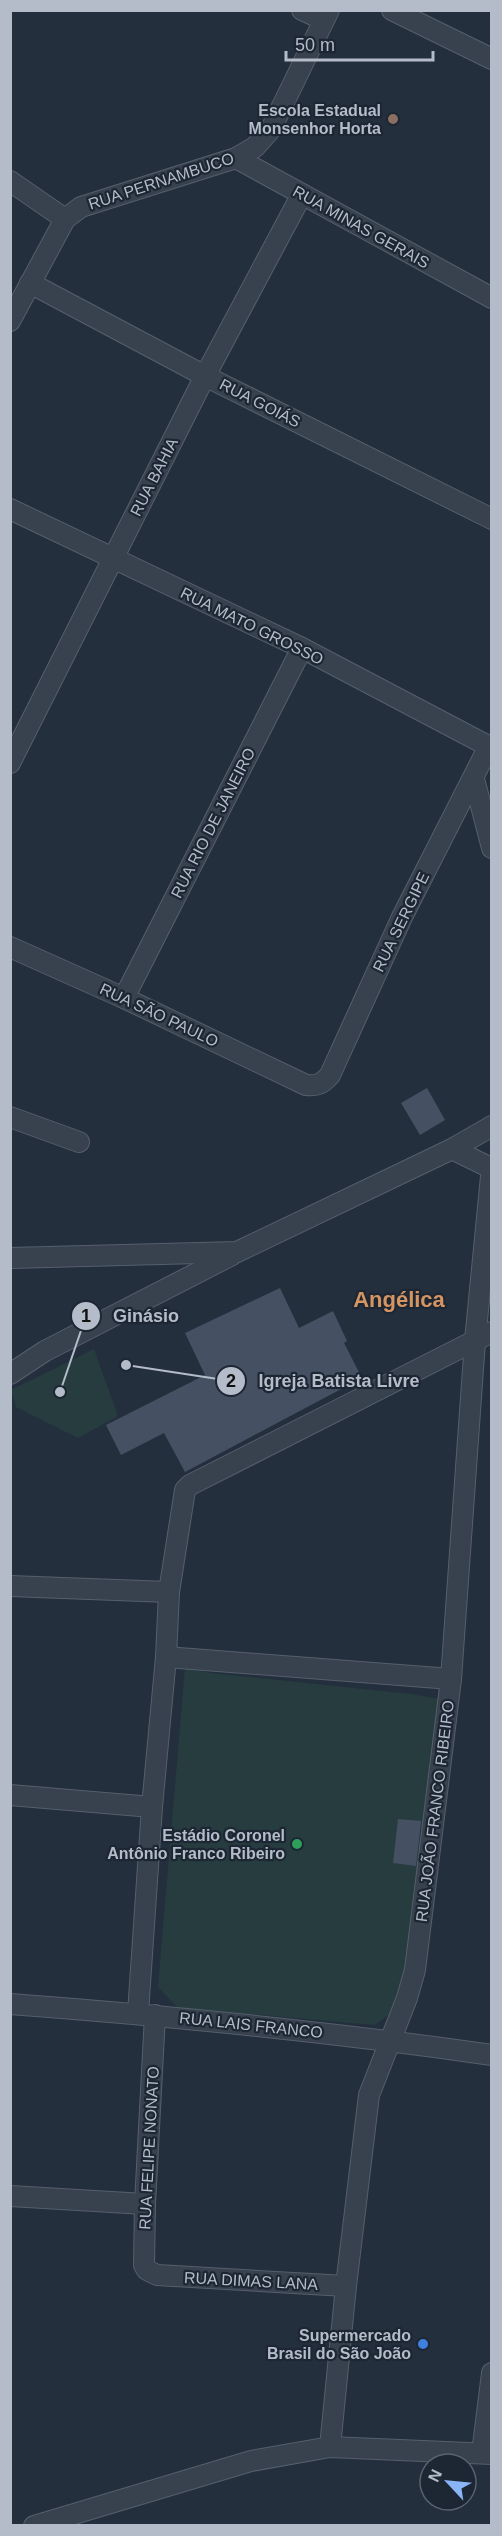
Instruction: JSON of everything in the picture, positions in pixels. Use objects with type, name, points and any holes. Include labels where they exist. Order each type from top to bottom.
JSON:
[{"type":"street","points":[[302,10],[327,15]]},
{"type":"street","points":[[392,10],[492,59]]},
{"type":"street","name":"RUA PERNAMBUCO","points":[[10,321],[65,219],[81,207],[102,198],[236,158],[255,147],[271,129],[327,15]]},
{"type":"street","name":"RUA MINAS GERAIS","points":[[236,158],[490,292]]},
{"type":"street","points":[[10,181],[65,219]]},
{"type":"street","name":"RUA BAHIA","points":[[10,763],[205,376],[302,194]]},
{"type":"street","name":"RUA GOIÁS","points":[[30,283],[205,376],[492,519]]},
{"type":"street","name":"RUA MATO GROSSO","points":[[10,509],[302,648],[490,747]]},
{"type":"street","name":"RUA RIO DE JANEIRO","points":[[124,998],[302,648]]},
{"type":"street","name":"RUA SERGIPE","points":[[306,1085],[323,1083],[330,1075],[402,917],[490,747]]},
{"type":"street","points":[[474,779],[492,848]]},
{"type":"street","name":"RUA SÃO PAULO","points":[[10,947],[124,998],[306,1085]]},
{"type":"street","points":[[10,1117],[79,1142]]},
{"type":"street","points":[[10,1374],[45,1351],[237,1252],[452,1149],[492,1125]]},
{"type":"street","points":[[452,1149],[491,1167]]},
{"type":"street","name":"RUA JOÃO FRANCO RIBEIRO","points":[[330,2447],[346,2286],[369,2095],[407,1998],[415,1970],[451,1679],[483,1337],[491,1167]]},
{"type":"street","points":[[10,1258],[237,1252]]},
{"type":"street","name":"RUA FELIPE NONATO","points":[[157,2275],[147,2270],[144,2265],[152,1807],[166,1658],[169,1592],[185,1490],[201,1479],[483,1337]]},
{"type":"street","points":[[10,1586],[169,1592]]},
{"type":"street","points":[[166,1658],[451,1679]]},
{"type":"street","points":[[10,1796],[152,1807]]},
{"type":"street","name":"RUA LAIS FRANCO","points":[[10,2004],[147,2014],[389,2040],[492,2055]]},
{"type":"street","points":[[10,2196],[145,2204]]},
{"type":"street","name":"RUA DIMAS LANA","points":[[157,2275],[346,2286]]},
{"type":"street","points":[[34,2526],[251,2460],[330,2447],[487,2453],[492,2373]]},
{"type":"green space","points":[[94,1349],[118,1416],[78,1438],[16,1407],[11,1390]]},
{"type":"green space","name":"Estádio Coronel Antônio Franco Ribeiro","points":[[185,1668],[211,1673],[439,1699],[421,1866],[400,2006],[375,2025],[178,2008],[158,1987]]},
{"type":"building","points":[[427,1088],[445,1120],[420,1135],[401,1103]]},
{"type":"building","points":[[280,1288],[299,1328],[333,1311],[347,1341],[344,1343],[362,1378],[185,1472],[164,1433],[121,1455],[106,1425],[205,1375],[185,1333]]},
{"type":"building","points":[[398,1819],[421,1821],[416,1866],[393,1863]]},
{"type":"place","name":"Escola Estadual Monsenhor Horta","points":[[393,119]]},
{"type":"place","name":"Igreja Batista Livre","points":[[126,1365]]},
{"type":"place","name":"Ginásio","points":[[60,1392]]},
{"type":"place","name":"Estádio Coronel Antônio Franco Ribeiro","points":[[297,1844]]},
{"type":"place","name":"Supermercado Brasil do São João","points":[[423,2344]]},
{"type":"district","name":"Angélica","points":[[399,1299]]}]
